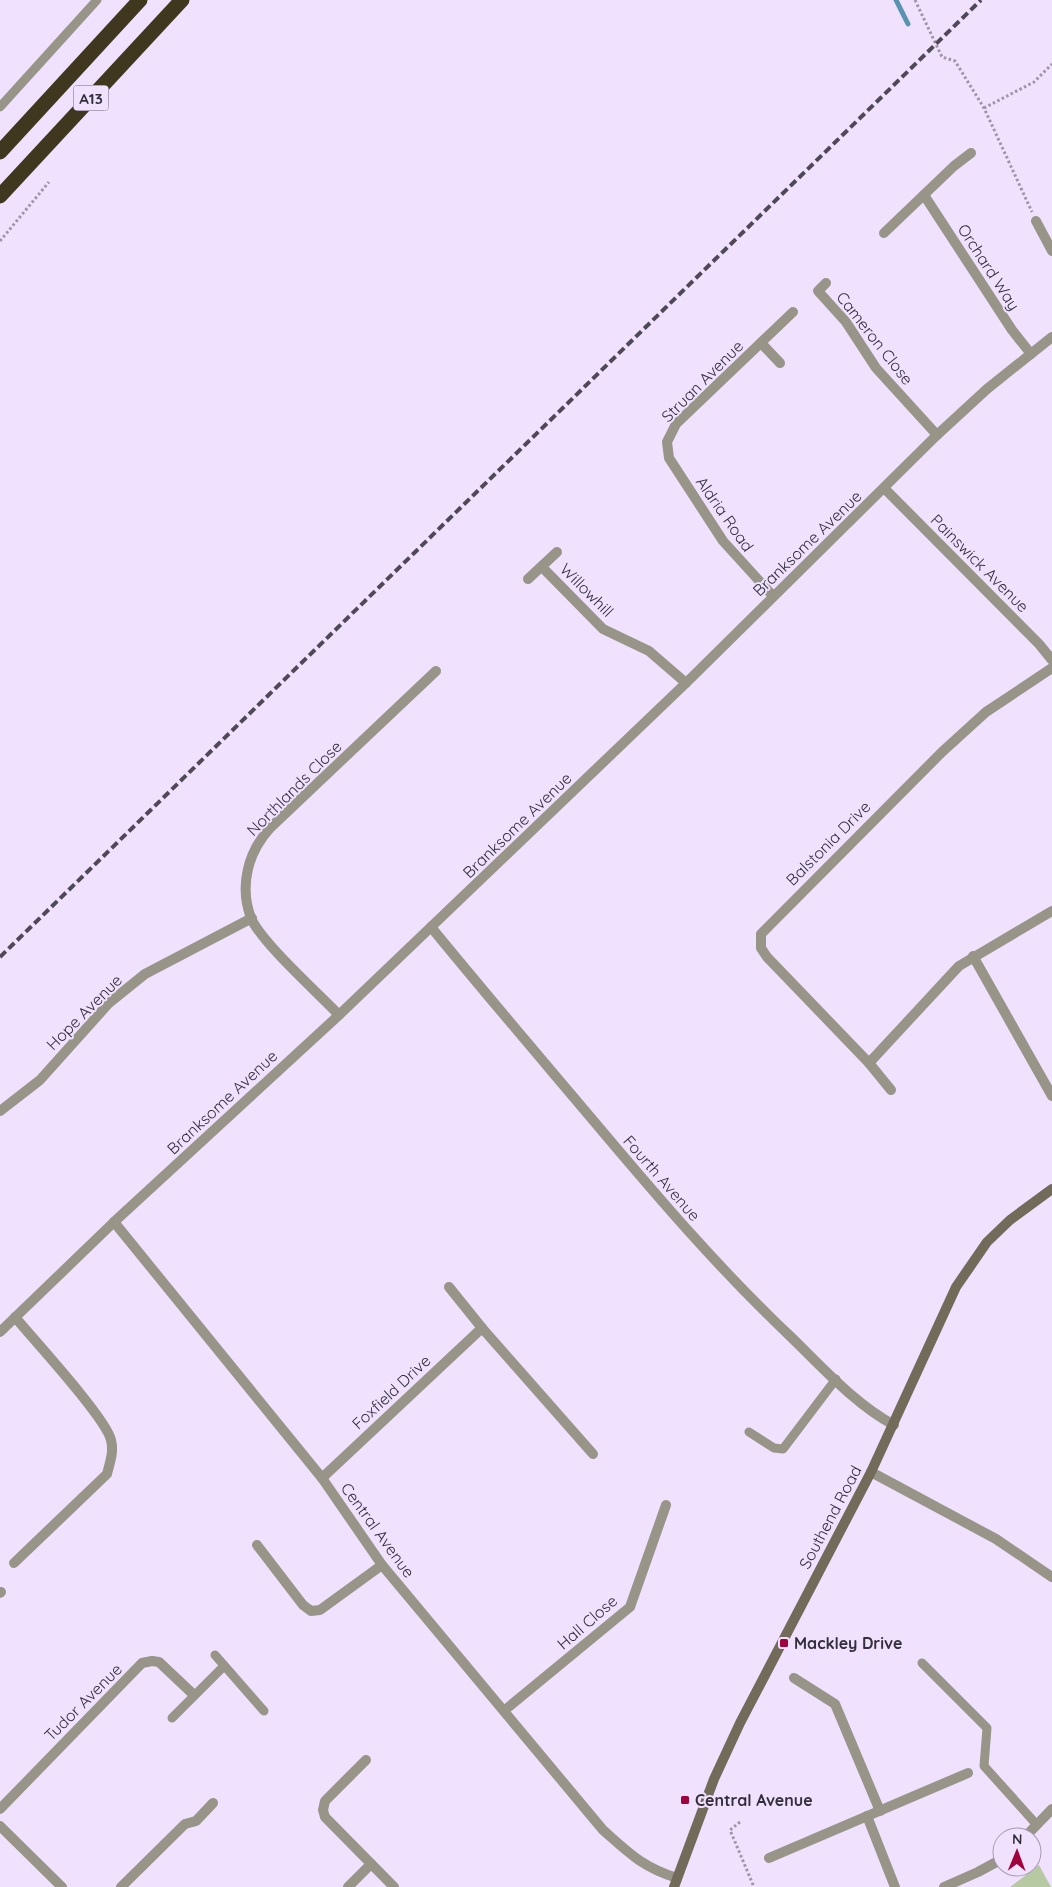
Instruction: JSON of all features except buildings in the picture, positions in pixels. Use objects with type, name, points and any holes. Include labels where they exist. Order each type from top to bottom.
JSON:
[{"type":"highway","name":"A13","points":[[0,152],[140,0]]},
{"type":"highway","name":"A13","points":[[0,196],[182,0]]},
{"type":"street","points":[[884,233],[971,154]]},
{"type":"street","name":"Orchard Way","points":[[924,195],[1012,330],[1031,354]]},
{"type":"street","points":[[1036,221],[1052,250]]},
{"type":"street","name":"Cameron Close","points":[[826,283],[818,291],[846,322],[876,368],[937,435]]},
{"type":"street","name":"Struan Avenue","points":[[666,442],[676,424],[793,312]]},
{"type":"street","name":"Branksome Avenue","points":[[0,1332],[114,1222],[339,1015],[686,683],[937,435],[987,389],[1052,337]]},
{"type":"street","name":"Struan Avenue","points":[[761,343],[780,363]]},
{"type":"street","name":"Aldria Road","points":[[666,442],[669,458],[723,542],[773,596]]},
{"type":"street","name":"Painswick Avenue","points":[[884,488],[1039,644],[1052,660]]},
{"type":"street","name":"Willowhill","points":[[528,580],[557,552]]},
{"type":"street","name":"Willowhill","points":[[542,567],[603,628],[649,651],[686,683]]},
{"type":"street","name":"Balstonia Drive","points":[[891,1090],[869,1063],[767,957],[761,948],[761,934],[942,752],[986,712],[1052,668]]},
{"type":"street","name":"Northlands Close","points":[[339,1015],[267,940],[252,918],[246,891],[250,862],[258,843],[270,828],[436,671]]},
{"type":"street","points":[[869,1063],[959,966],[1052,911]]},
{"type":"street","name":"Hope Avenue","points":[[0,1111],[40,1080],[110,1003],[145,974],[252,918]]},
{"type":"street","name":"Fourth Avenue","points":[[431,927],[522,1039],[691,1235],[746,1293],[836,1379],[875,1415],[894,1425]]},
{"type":"street","points":[[973,956],[1052,1096]]},
{"type":"street","name":"Southend Road","points":[[675,1882],[714,1779],[740,1723],[871,1472],[956,1287],[987,1242],[1010,1220],[1052,1189]]},
{"type":"street","name":"Central Avenue","points":[[114,1222],[322,1478],[382,1564],[603,1830],[637,1860],[675,1882]]},
{"type":"street","points":[[449,1287],[482,1328],[593,1454]]},
{"type":"street","points":[[14,1563],[107,1474],[112,1455],[111,1438],[98,1418],[15,1317]]},
{"type":"street","name":"Foxfield Drive","points":[[322,1478],[482,1328]]},
{"type":"street","points":[[871,1472],[996,1539],[1051,1575]]},
{"type":"street","name":"Hall Close","points":[[505,1710],[630,1606],[666,1505]]},
{"type":"street","points":[[257,1545],[303,1605],[311,1611],[320,1610],[382,1564]]},
{"type":"street","name":"Tudor Avenue","points":[[0,1809],[142,1663],[147,1661],[159,1662],[194,1695]]},
{"type":"street","points":[[794,1678],[835,1704],[880,1811]]},
{"type":"street","points":[[366,1760],[326,1800],[323,1810],[325,1817],[394,1887]]},
{"type":"street","points":[[769,1858],[968,1773]]},
{"type":"street","points":[[121,1887],[184,1824],[196,1821],[213,1803]]},
{"type":"street","points":[[1037,1825],[1052,1809]]},
{"type":"street","points":[[867,1816],[895,1887]]},
{"type":"street","points":[[0,1826],[62,1887]]},
{"type":"street","points":[[348,1887],[371,1864]]},
{"type":"street","points":[[944,1887],[992,1864]]},
{"type":"lane","points":[[0,107],[97,0]]},
{"type":"lane","points":[[749,1432],[774,1448],[783,1449],[836,1379]]},
{"type":"lane","points":[[215,1655],[264,1711]]},
{"type":"lane","points":[[922,1663],[987,1728],[984,1766],[1037,1825]]},
{"type":"lane","points":[[172,1718],[224,1666]]},
{"type":"path","points":[[915,0],[942,57],[955,61],[984,108],[1036,221]]},
{"type":"path","points":[[984,108],[1034,82],[1052,64]]},
{"type":"path","points":[[0,240],[49,182]]},
{"type":"path","points":[[740,1822],[730,1830],[754,1887]]},
{"type":"green space","points":[[1042,1870],[1051,1887],[1010,1887],[1023,1877],[1042,1877]]},
{"type":"waterway","points":[[896,0],[908,24]]},
{"type":"railway","points":[[0,957],[981,0]]},
{"type":"place","name":"Mackley Drive","points":[[784,1643]]},
{"type":"place","name":"Central Avenue","points":[[685,1800]]}]
